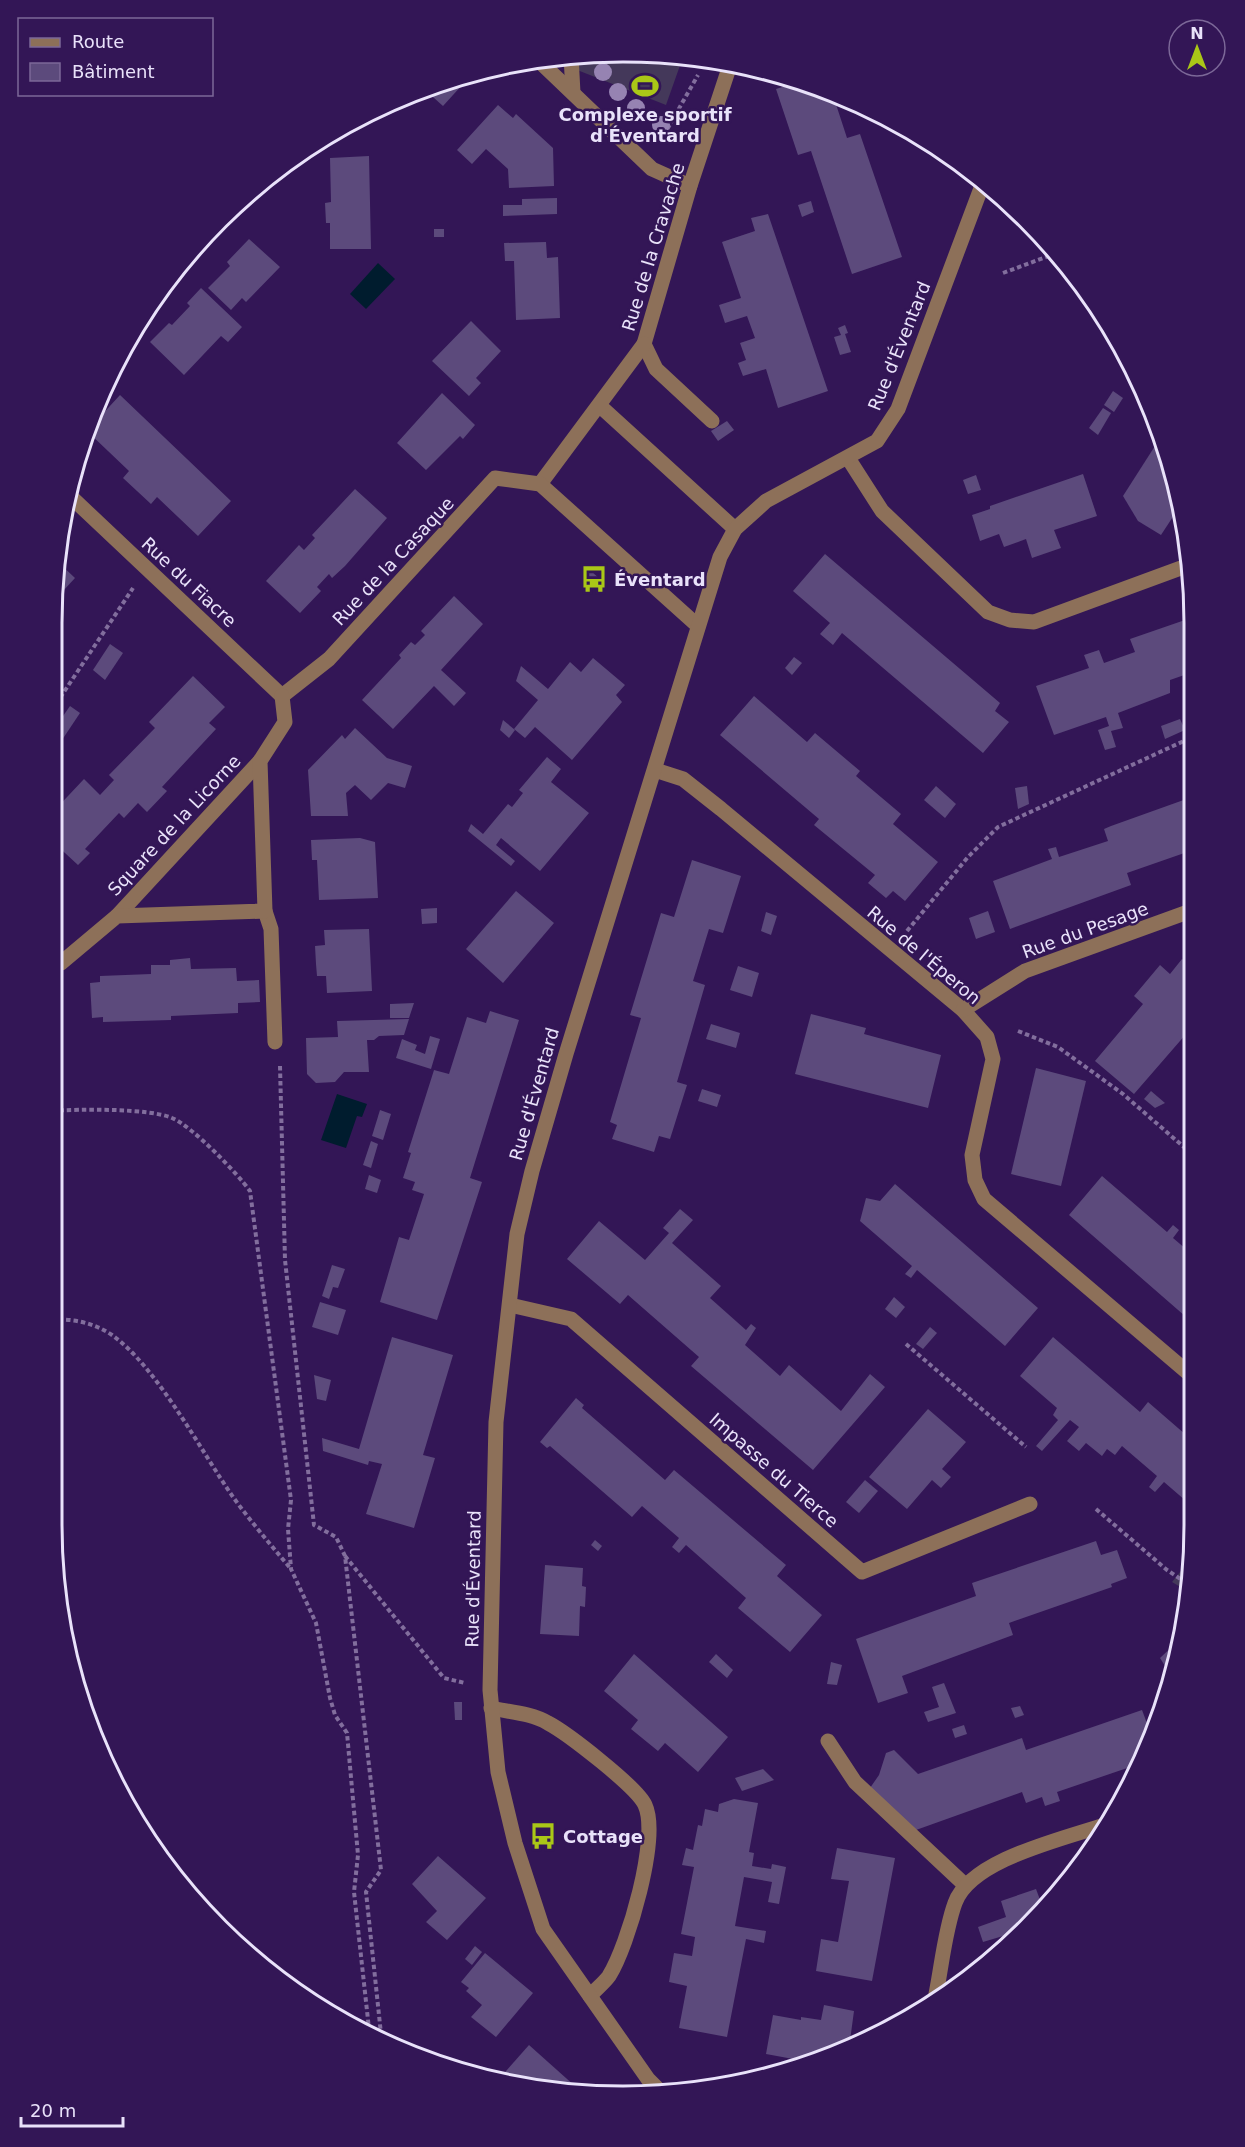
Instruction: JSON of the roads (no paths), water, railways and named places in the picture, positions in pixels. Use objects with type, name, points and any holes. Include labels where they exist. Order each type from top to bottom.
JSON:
[{"type":"street","points":[[571,64],[573,93]]},
{"type":"street","points":[[545,67],[652,170],[690,186]]},
{"type":"street","name":"Rue de la Cravache","points":[[712,421],[656,369],[644,344],[690,186],[728,71]]},
{"type":"street","name":"Rue d'Éventard","points":[[653,2084],[543,1929],[509,1820],[498,1772],[491,1708],[496,1422],[518,1234],[532,1171],[566,1054],[720,557],[735,529],[766,501],[877,441],[898,409],[980,191]]},
{"type":"street","points":[[644,344],[540,484],[698,626]]},
{"type":"street","points":[[600,406],[735,529]]},
{"type":"street","points":[[848,458],[882,511],[899,530],[988,612],[1010,620],[1034,622],[1181,568]]},
{"type":"street","name":"Rue de la Casaque","points":[[282,696],[329,659],[495,478],[540,484]]},
{"type":"street","name":"Rue du Fiacre","points":[[75,501],[282,696]]},
{"type":"street","name":"Square de la Licorne","points":[[62,962],[117,916],[260,761],[285,722],[282,696]]},
{"type":"street","name":"Square de la Licorne","points":[[117,916],[265,910],[260,761]]},
{"type":"street","name":"Rue de l'Éperon","points":[[655,770],[683,779],[963,1010],[987,1037],[993,1059],[972,1155],[975,1180],[984,1199],[1184,1369]]},
{"type":"street","points":[[265,910],[271,929],[275,1042]]},
{"type":"street","name":"Rue du Pesage","points":[[963,1010],[1025,971],[1184,913]]},
{"type":"street","name":"Impasse du Tierce","points":[[510,1305],[571,1319],[862,1572],[1030,1504]]},
{"type":"street","points":[[491,1708],[547,1722],[604,1763],[645,1805],[650,1845],[628,1935],[609,1976],[590,1996]]},
{"type":"street","points":[[828,1741],[855,1782],[965,1885]]},
{"type":"street","points":[[937,1989],[955,1903],[965,1885],[990,1864],[1094,1829]]},
{"type":"water","points":[[378,263],[395,279],[366,309],[350,294]]},
{"type":"water","points":[[337,1094],[367,1104],[362,1117],[357,1116],[346,1148],[321,1140]]},
{"type":"place","name":"Complexe sportif d'Éventard","points":[[645,86]]},
{"type":"place","name":"Éventard","points":[[594,579]]},
{"type":"place","name":"Cottage","points":[[543,1836]]}]
